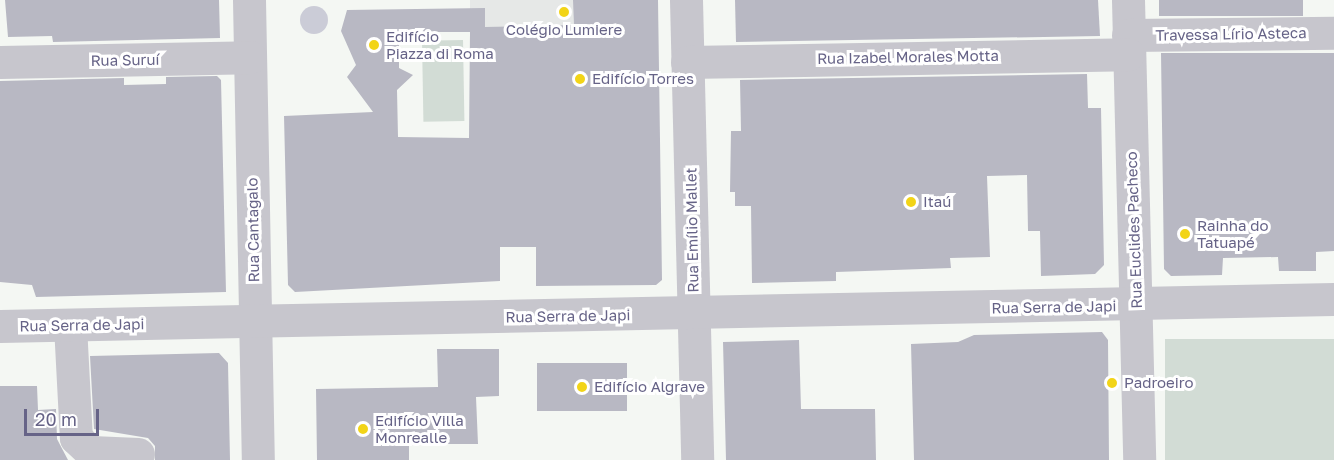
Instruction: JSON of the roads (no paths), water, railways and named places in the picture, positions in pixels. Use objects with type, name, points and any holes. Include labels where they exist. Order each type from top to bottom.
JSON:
[{"type":"street","name":"Rua Cantagalo","points":[[249,0],[258,460]]},
{"type":"street","name":"Rua Emílio Mallet","points":[[686,0],[697,460]]},
{"type":"street","name":"Rua Euclides Pacheco","points":[[1128,0],[1139,460]]},
{"type":"street","name":"Travessa Lírio Asteca","points":[[1128,44],[1334,33]]},
{"type":"street","name":"Rua Izabel Morales Motta","points":[[687,62],[1128,44]]},
{"type":"street","name":"Rua Suruí","points":[[0,62],[250,57]]},
{"type":"street","name":"Rua Serra de Japi","points":[[0,326],[1136,305],[1334,299]]},
{"type":"street","points":[[70,325],[76,438],[91,452],[138,454]]},
{"type":"place","name":"Colégio Lumiere","points":[[564,12]]},
{"type":"place","name":"Edifício Piazza di Roma","points":[[374,45]]},
{"type":"place","name":"Edifício Torres","points":[[580,79]]},
{"type":"place","name":"Itaú","points":[[911,202]]},
{"type":"place","name":"Rainha do Tatuapé","points":[[1185,234]]},
{"type":"place","name":"Padroeiro","points":[[1112,383]]},
{"type":"place","name":"Edifício Algrave","points":[[582,387]]},
{"type":"place","name":"Edifício Villa Monrealle","points":[[363,429]]}]
